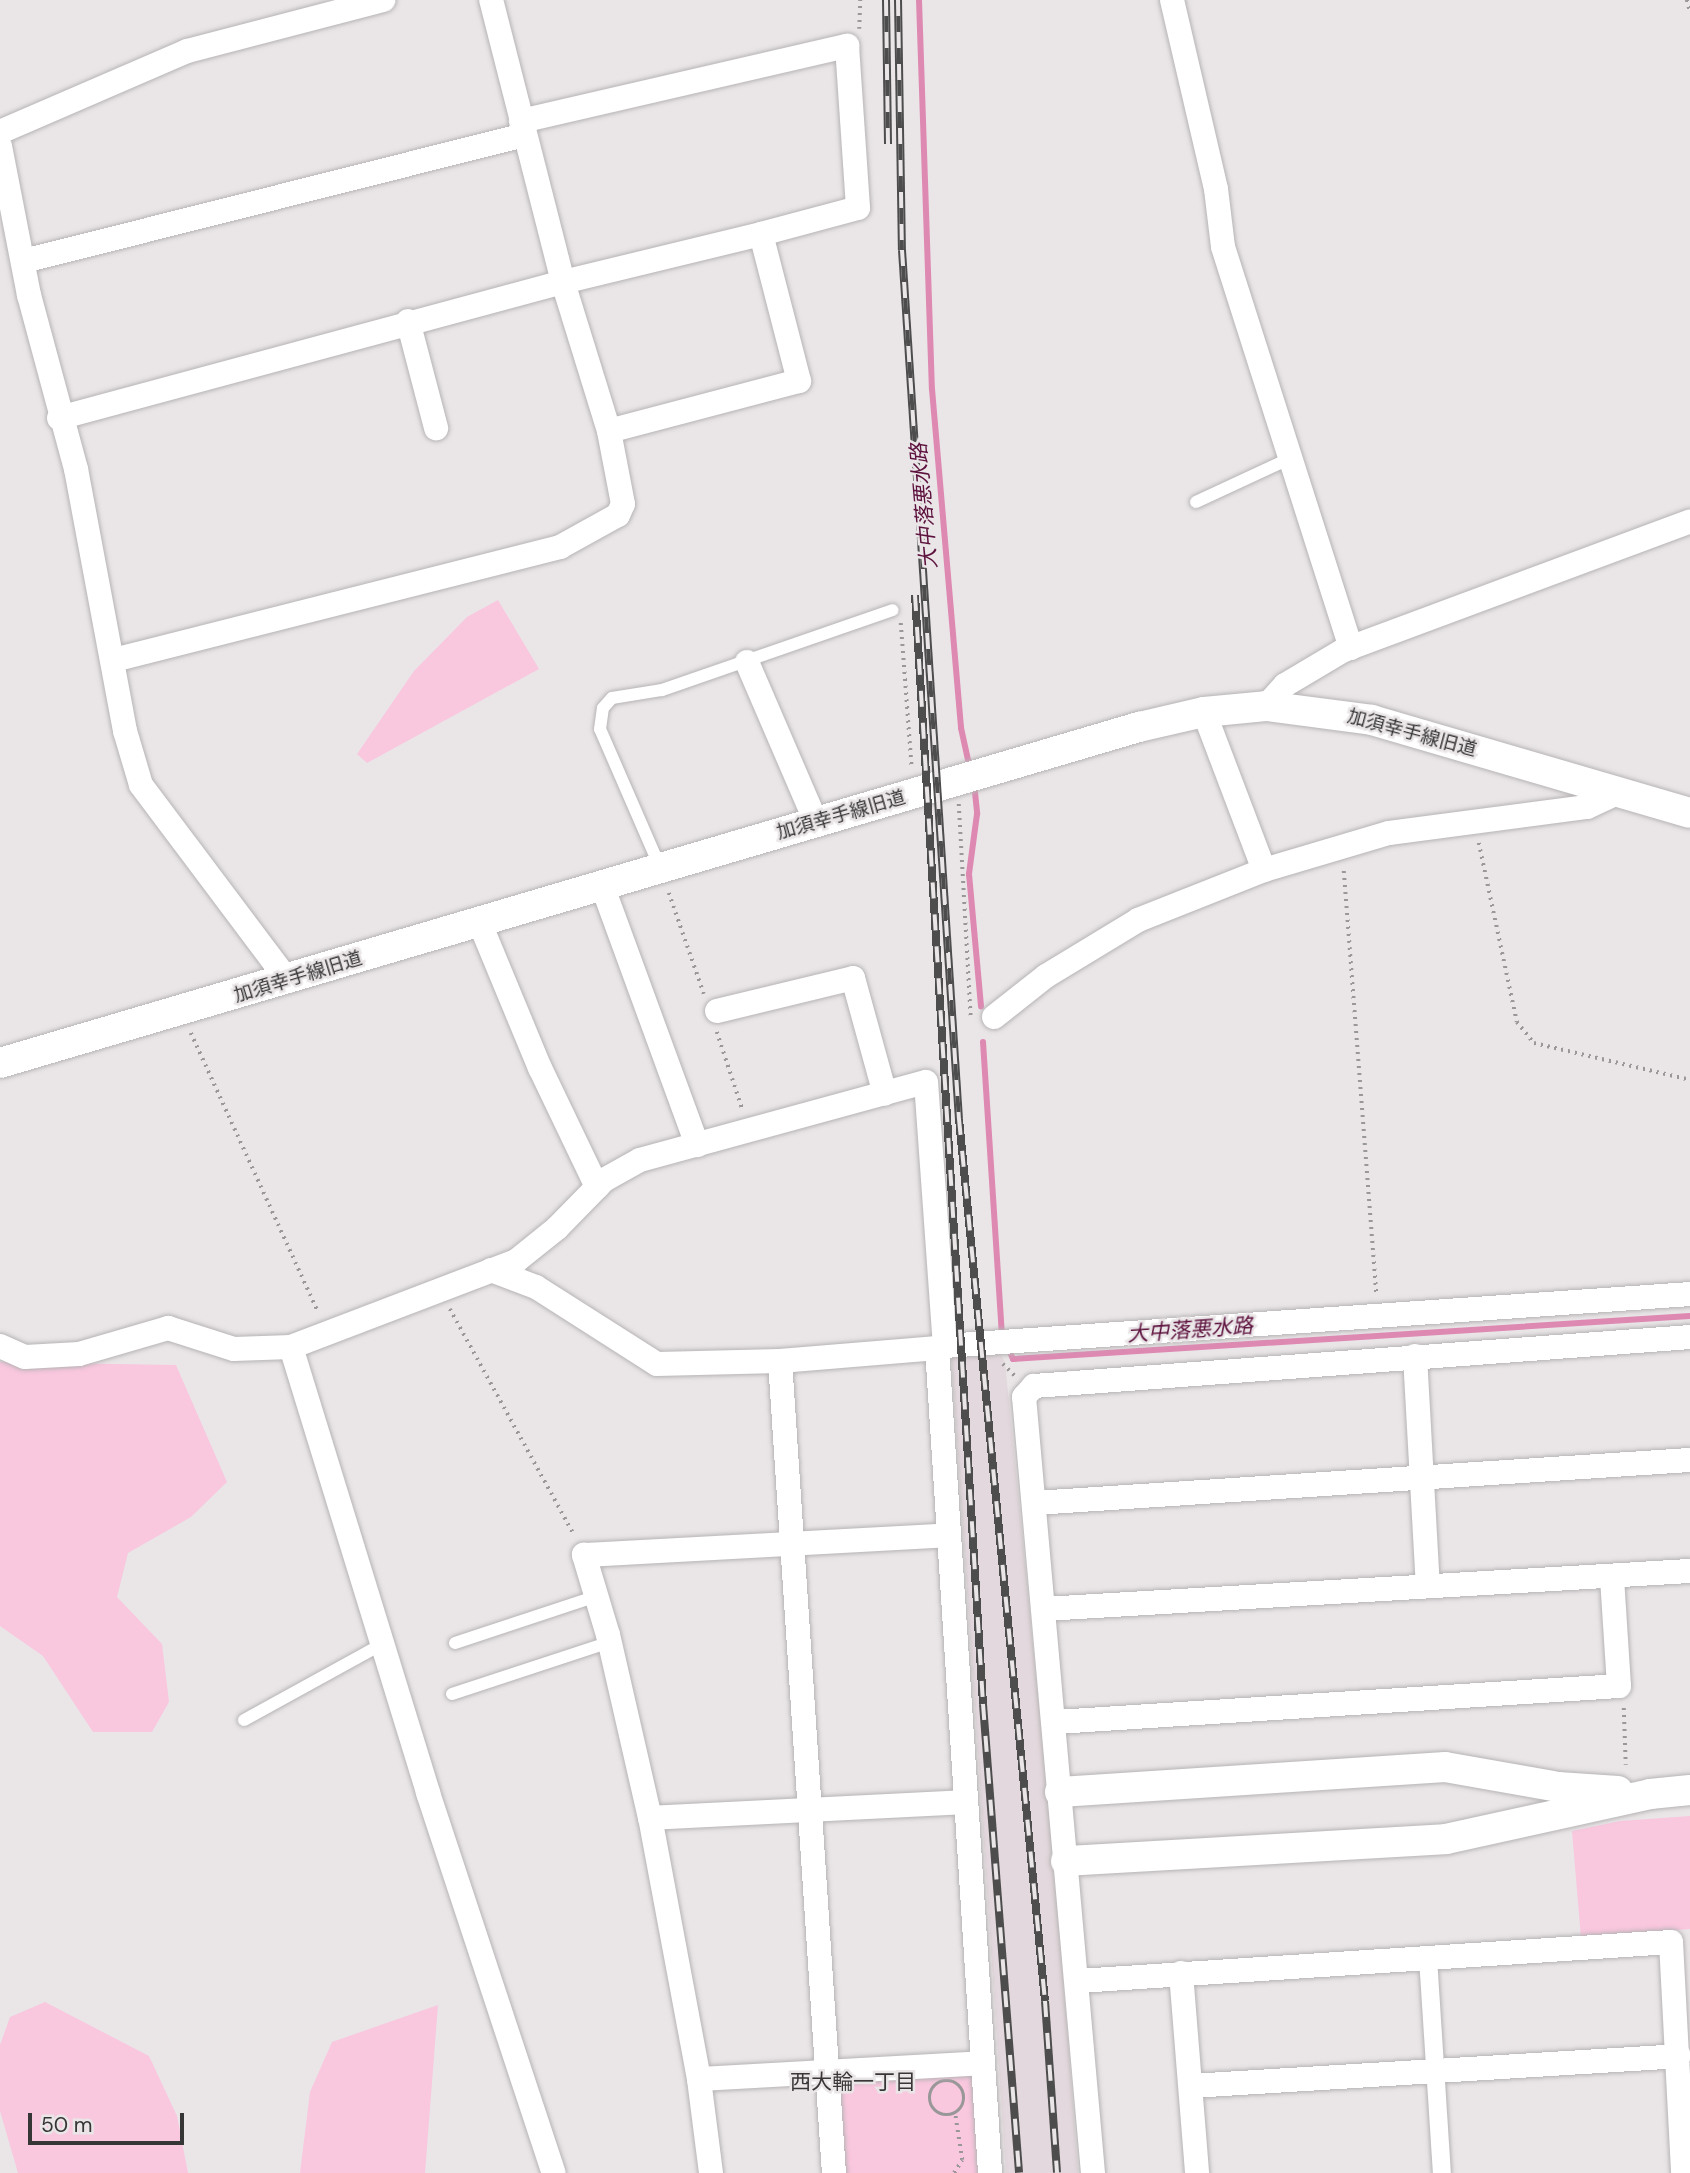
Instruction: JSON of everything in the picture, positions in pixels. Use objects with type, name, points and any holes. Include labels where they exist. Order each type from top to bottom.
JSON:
[{"type":"street","points":[[0,132],[187,51],[383,0]]},
{"type":"street","points":[[114,660],[560,547],[618,515],[623,504],[609,431],[562,282],[491,0]]},
{"type":"street","points":[[1172,0],[1216,189],[1223,247],[1351,648]]},
{"type":"street","points":[[24,261],[522,128],[847,46],[858,208],[408,321],[59,418]]},
{"type":"street","points":[[0,146],[59,418],[76,469],[114,660],[125,731],[141,785],[288,981]]},
{"type":"street","points":[[609,431],[799,381],[761,234]]},
{"type":"street","points":[[408,321],[436,428]]},
{"type":"street","points":[[1266,706],[1285,685],[1351,648],[1690,521]]},
{"type":"street","points":[[747,662],[816,822]]},
{"type":"street","name":"加須幸手線旧道","points":[[0,1063],[288,981],[660,867],[1204,712],[1266,706],[1371,720],[1690,813]]},
{"type":"street","points":[[1204,712],[1264,870]]},
{"type":"street","points":[[994,1017],[1046,975],[1138,920],[1264,870],[1341,844],[1474,820],[1587,807],[1617,793]]},
{"type":"street","points":[[602,886],[697,1145]]},
{"type":"street","points":[[478,921],[540,1068],[597,1187]]},
{"type":"street","points":[[717,1011],[853,978],[885,1094]]},
{"type":"street","points":[[0,1346],[25,1357],[79,1354],[168,1328],[234,1349],[291,1347],[516,1261],[547,1237],[597,1187],[639,1160],[926,1083],[941,1347],[948,1535],[990,2173]]},
{"type":"street","points":[[491,1270],[536,1287],[657,1364],[780,1361],[941,1347],[1690,1294]]},
{"type":"street","points":[[1093,2173],[1056,1722],[1024,1397],[1034,1386],[1690,1336]]},
{"type":"street","points":[[291,1347],[383,1644],[554,2173]]},
{"type":"street","points":[[1415,1356],[1428,1586]]},
{"type":"street","points":[[780,1361],[834,2173]]},
{"type":"street","points":[[1035,1503],[1690,1460]]},
{"type":"street","points":[[711,2173],[699,2079],[650,1818],[610,1642],[584,1555],[948,1535]]},
{"type":"street","points":[[1044,1609],[1690,1571]]},
{"type":"street","points":[[1056,1722],[1619,1686],[1612,1577]]},
{"type":"street","points":[[1060,1792],[1446,1767],[1558,1787],[1650,1794]]},
{"type":"street","points":[[1066,1861],[1446,1839],[1650,1794],[1690,1790]]},
{"type":"street","points":[[650,1818],[966,1802]]},
{"type":"street","points":[[1079,1981],[1671,1942],[1683,2173]]},
{"type":"street","points":[[1427,1958],[1441,2173]]},
{"type":"street","points":[[1181,1973],[1197,2173]]},
{"type":"street","points":[[1191,2086],[1679,2056]]},
{"type":"street","points":[[699,2079],[983,2063]]},
{"type":"lane","points":[[1196,502],[1291,458]]},
{"type":"lane","points":[[660,867],[600,729],[603,708],[612,698],[662,690],[893,610]]},
{"type":"lane","points":[[455,1643],[597,1596]]},
{"type":"lane","points":[[453,1694],[610,1642]]},
{"type":"lane","points":[[244,1720],[383,1644]]},
{"type":"path","points":[[1687,0],[1690,11]]},
{"type":"path","points":[[893,610],[901,611],[913,779]]},
{"type":"path","points":[[968,778],[969,1007],[972,1023],[994,1017]]},
{"type":"path","points":[[1474,820],[1517,1022],[1534,1043],[1690,1080]]},
{"type":"path","points":[[1341,844],[1379,1315]]},
{"type":"path","points":[[181,1012],[328,1333]]},
{"type":"path","points":[[439,1289],[584,1555]]},
{"type":"path","points":[[1619,1686],[1623,1698],[1626,1765]]},
{"type":"path","points":[[954,2173],[962,2160],[955,2113],[963,2101],[962,2090],[950,2081],[940,2081],[933,2088],[930,2105],[946,2115],[955,2113]]},
{"type":"shaded area","points":[[498,600],[539,669],[367,763],[357,754],[414,671],[467,617]]},
{"type":"shaded area","points":[[996,1346],[1005,1362],[1055,1867],[1078,2173],[1006,2173],[951,1350]]},
{"type":"shaded area","points":[[0,1362],[176,1365],[227,1482],[191,1517],[128,1553],[117,1597],[162,1644],[169,1702],[152,1732],[93,1732],[43,1656],[0,1626]]},
{"type":"shaded area","points":[[1690,1816],[1690,1929],[1581,1938],[1572,1831],[1620,1821]]},
{"type":"shaded area","points":[[45,2002],[149,2056],[177,2116],[188,2173],[18,2173],[0,2111],[0,2045],[10,2017]]},
{"type":"shaded area","points":[[438,2005],[425,2173],[300,2173],[310,2092],[332,2042]]},
{"type":"shaded area","points":[[846,2076],[972,2076],[978,2173],[843,2173],[837,2085]]},
{"type":"waterway","name":"大中落悪水路","points":[[919,0],[932,389],[961,728],[970,769]]},
{"type":"waterway","name":"大中落悪水路","points":[[974,783],[977,814],[969,874],[981,1006]]},
{"type":"waterway","name":"大中落悪水路","points":[[983,1042],[1002,1336]]},
{"type":"waterway","name":"大中落悪水路","points":[[1007,1346],[1013,1359],[1690,1316]]},
{"type":"railway","points":[[886,0],[888,144]]},
{"type":"railway","points":[[898,0],[902,250],[959,1119],[1045,2001],[1057,2173]]},
{"type":"railway","points":[[915,595],[983,1704],[1019,2173]]},
{"type":"district","name":"西大輪一丁目","points":[[853,2082]]}]
